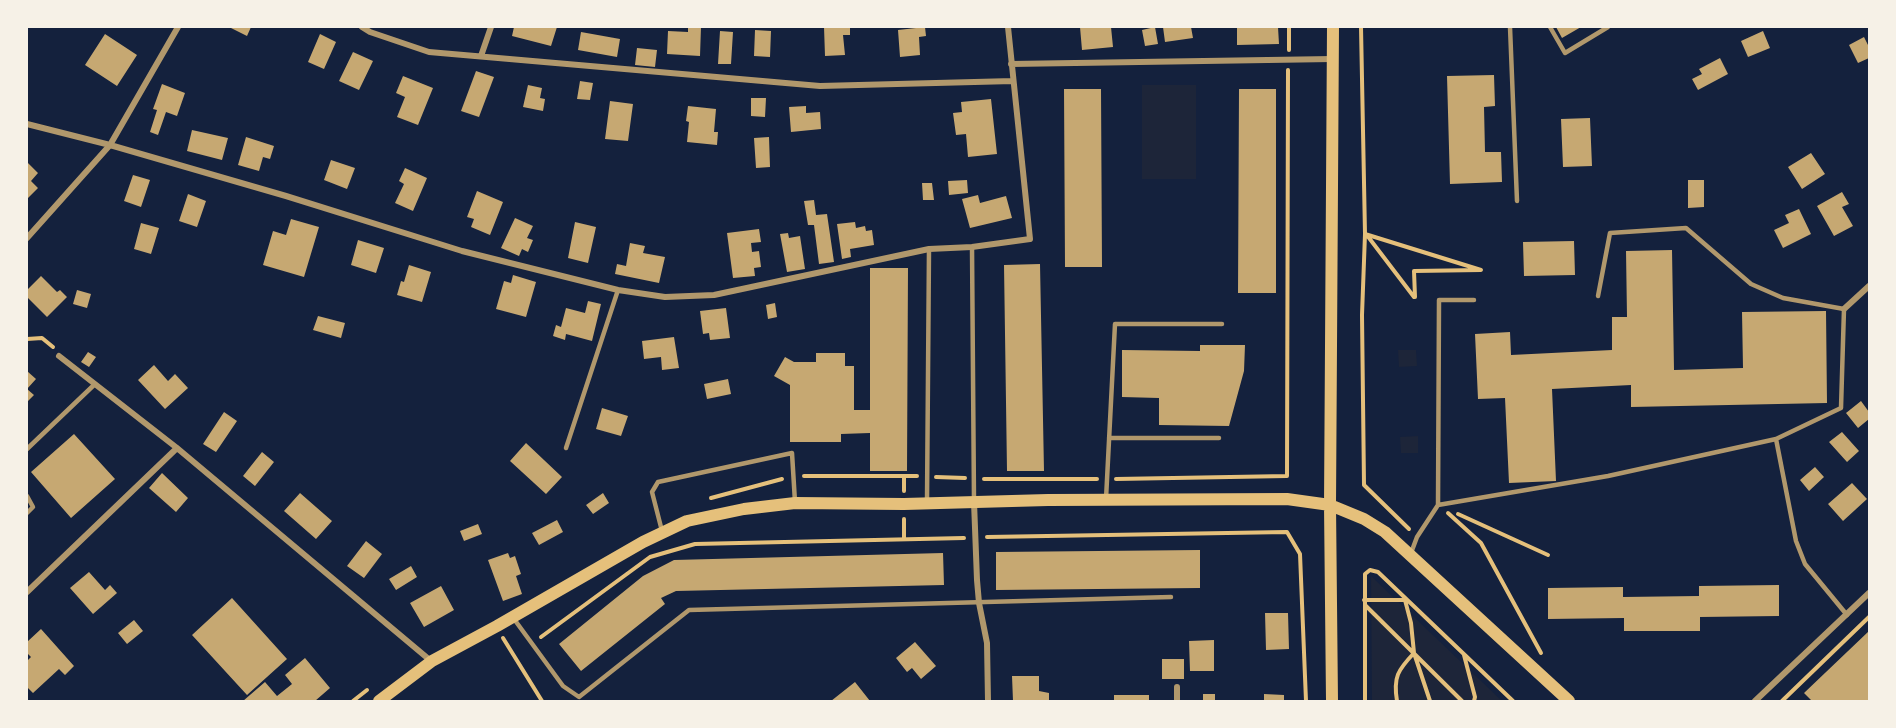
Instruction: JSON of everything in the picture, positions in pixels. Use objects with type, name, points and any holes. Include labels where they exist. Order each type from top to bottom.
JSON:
[{"type":"main road","points":[[1332,701],[1330,505],[1333,27]]},
{"type":"main road","points":[[379,701],[432,662],[662,531],[699,519],[744,509],[795,503],[1287,499],[1330,505],[1364,519],[1385,532],[1411,553],[1569,701]]},
{"type":"street","points":[[27,238],[110,145],[178,27]]},
{"type":"street","points":[[362,27],[370,32],[429,52],[820,86],[1013,81]]},
{"type":"street","points":[[481,56],[491,27]]},
{"type":"street","points":[[27,124],[110,145],[286,196],[462,251],[618,290],[665,297],[714,295],[929,249],[972,247],[1030,239],[1008,27]]},
{"type":"street","points":[[1011,64],[1333,59]]},
{"type":"street","points":[[1844,309],[1869,286]]},
{"type":"street","points":[[59,356],[177,448],[432,662]]},
{"type":"street","points":[[27,592],[177,448]]},
{"type":"street","points":[[974,502],[979,603],[987,643],[988,701]]},
{"type":"street","points":[[1755,701],[1869,593]]},
{"type":"street","points":[[1177,687],[1177,701]]},
{"type":"lane","points":[[1510,27],[1517,201]]},
{"type":"lane","points":[[1550,27],[1565,53],[1608,27]]},
{"type":"lane","points":[[1438,505],[1608,476],[1776,439],[1841,408],[1844,309],[1783,298],[1751,284],[1686,228],[1610,233],[1598,296]]},
{"type":"lane","points":[[972,247],[974,502]]},
{"type":"lane","points":[[927,503],[929,249]]},
{"type":"lane","points":[[566,448],[618,290]]},
{"type":"lane","points":[[1411,553],[1417,537],[1438,505],[1439,300],[1474,300]]},
{"type":"lane","points":[[1106,500],[1115,324],[1222,324]]},
{"type":"lane","points":[[27,449],[94,384]]},
{"type":"lane","points":[[1109,438],[1219,438]]},
{"type":"lane","points":[[1776,439],[1796,541],[1805,564],[1847,615]]},
{"type":"lane","points":[[662,531],[652,492],[658,482],[792,453],[795,503]]},
{"type":"lane","points":[[27,496],[33,507],[27,513]]},
{"type":"lane","points":[[513,616],[563,686],[579,697],[689,610],[1171,597]]},
{"type":"path","points":[[1287,476],[1289,27]]},
{"type":"path","points":[[1360,27],[1365,234],[1362,315],[1364,485]]},
{"type":"path","points":[[1365,234],[1481,270],[1414,271],[1414,297],[1365,234]]},
{"type":"path","points":[[27,339],[42,338],[48,341],[59,356]]},
{"type":"path","points":[[1438,505],[1548,555]]},
{"type":"path","points":[[1438,505],[1480,543],[1543,657]]},
{"type":"path","points":[[531,644],[650,557],[695,544],[1287,532],[1300,554],[1306,701]]},
{"type":"path","points":[[1365,701],[1365,574],[1370,570],[1378,572],[1513,701]]},
{"type":"path","points":[[1365,603],[1405,600]]},
{"type":"path","points":[[1405,600],[1411,623],[1414,653],[1430,701]]},
{"type":"path","points":[[1365,603],[1462,701]]},
{"type":"path","points":[[1782,701],[1869,617]]},
{"type":"path","points":[[1397,701],[1394,686],[1400,669],[1414,653]]},
{"type":"path","points":[[1463,655],[1475,697],[1474,701]]},
{"type":"shaded area","points":[[1142,85],[1196,85],[1196,179],[1142,179]]},
{"type":"shaded area","points":[[1398,350],[1416,350],[1417,366],[1399,367]]},
{"type":"shaded area","points":[[1418,436],[1418,453],[1401,453],[1400,437]]},
{"type":"shaded area","points":[[1371,576],[1502,701],[1372,701]]},
{"type":"building","points":[[229,27],[251,27],[247,36]]},
{"type":"building","points":[[514,27],[557,27],[551,46],[512,36]]},
{"type":"building","points":[[688,27],[701,27],[700,56],[667,54],[668,31],[688,32]]},
{"type":"building","points":[[824,27],[850,27],[850,35],[843,35],[845,55],[825,56]]},
{"type":"building","points":[[925,27],[926,36],[919,37],[920,55],[900,57],[898,30]]},
{"type":"building","points":[[1080,27],[1111,27],[1113,47],[1082,50]]},
{"type":"building","points":[[1155,27],[1158,44],[1145,46],[1142,30]]},
{"type":"building","points":[[1163,27],[1191,27],[1193,38],[1165,42]]},
{"type":"building","points":[[1237,27],[1278,27],[1279,44],[1237,45]]},
{"type":"building","points":[[1556,27],[1581,27],[1562,38]]},
{"type":"building","points":[[755,30],[771,31],[770,57],[754,56]]},
{"type":"building","points":[[720,31],[733,32],[731,64],[718,64]]},
{"type":"building","points":[[1763,31],[1770,48],[1748,57],[1741,41]]},
{"type":"building","points":[[581,32],[620,39],[617,57],[578,50]]},
{"type":"building","points":[[105,34],[137,55],[117,86],[85,65]]},
{"type":"building","points":[[320,34],[336,42],[324,69],[308,62]]},
{"type":"building","points":[[1864,37],[1869,47],[1869,58],[1858,63],[1849,45]]},
{"type":"building","points":[[637,48],[657,50],[655,67],[635,65]]},
{"type":"building","points":[[353,52],[373,61],[359,90],[339,81]]},
{"type":"building","points":[[1720,58],[1728,74],[1698,90],[1692,79],[1702,74],[1699,69]]},
{"type":"building","points":[[476,71],[494,77],[479,117],[461,111]]},
{"type":"building","points":[[1494,75],[1495,106],[1484,107],[1485,152],[1501,152],[1502,182],[1450,184],[1447,76]]},
{"type":"building","points":[[403,76],[433,88],[418,125],[397,117],[405,97],[396,93]]},
{"type":"building","points":[[580,81],[593,83],[590,100],[577,99]]},
{"type":"building","points":[[162,84],[185,93],[177,116],[166,112],[158,135],[150,132],[157,110],[153,109]]},
{"type":"building","points":[[528,85],[542,88],[540,98],[545,99],[543,111],[523,107]]},
{"type":"building","points":[[1064,89],[1101,89],[1102,267],[1065,267]]},
{"type":"building","points":[[1239,89],[1276,89],[1276,293],[1238,293]]},
{"type":"building","points":[[751,98],[766,98],[765,117],[751,116]]},
{"type":"building","points":[[991,99],[997,154],[968,157],[966,134],[956,135],[953,113],[962,112],[961,102]]},
{"type":"building","points":[[610,101],[633,104],[628,141],[605,139]]},
{"type":"building","points":[[688,106],[716,109],[714,132],[718,132],[717,145],[687,142]]},
{"type":"building","points":[[806,106],[806,113],[820,112],[821,129],[791,132],[789,107]]},
{"type":"building","points":[[1590,118],[1592,166],[1563,167],[1561,119]]},
{"type":"building","points":[[192,130],[228,138],[222,160],[187,151]]},
{"type":"building","points":[[246,137],[274,146],[270,159],[263,157],[259,171],[238,165]]},
{"type":"building","points":[[769,137],[770,167],[756,168],[754,138]]},
{"type":"building","points":[[1811,153],[1825,174],[1802,189],[1788,167]]},
{"type":"building","points":[[331,160],[355,168],[347,189],[324,180]]},
{"type":"building","points":[[27,162],[38,173],[31,181],[38,188],[27,199]]},
{"type":"building","points":[[405,168],[427,178],[413,211],[395,203],[404,184],[399,181]]},
{"type":"building","points":[[133,175],[150,180],[141,207],[124,201]]},
{"type":"building","points":[[967,180],[968,193],[949,195],[948,181]]},
{"type":"building","points":[[1688,180],[1704,180],[1704,207],[1688,208]]},
{"type":"building","points":[[922,183],[932,183],[934,200],[923,200]]},
{"type":"building","points":[[477,191],[503,202],[490,235],[471,227],[474,219],[467,217]]},
{"type":"building","points":[[1842,192],[1849,204],[1842,207],[1853,226],[1834,236],[1817,206]]},
{"type":"building","points":[[188,194],[206,201],[197,227],[179,221]]},
{"type":"building","points":[[978,195],[980,203],[1006,196],[1012,218],[970,228],[962,199]]},
{"type":"building","points":[[814,200],[816,215],[827,214],[834,262],[819,264],[814,225],[808,225],[804,201]]},
{"type":"building","points":[[1799,209],[1811,234],[1783,248],[1774,230],[1789,223],[1785,215]]},
{"type":"building","points":[[515,218],[533,226],[527,238],[533,240],[528,252],[522,249],[519,256],[501,248]]},
{"type":"building","points":[[291,219],[319,227],[304,277],[263,265],[273,231],[286,235]]},
{"type":"building","points":[[575,222],[596,227],[588,263],[568,258]]},
{"type":"building","points":[[855,222],[856,228],[865,226],[866,231],[872,230],[874,245],[850,249],[851,257],[842,259],[837,224]]},
{"type":"building","points":[[141,223],[159,228],[151,254],[134,249]]},
{"type":"building","points":[[759,229],[761,242],[751,243],[752,252],[759,251],[761,267],[754,268],[755,276],[733,278],[727,233]]},
{"type":"building","points":[[788,233],[789,238],[800,236],[805,269],[787,272],[780,234]]},
{"type":"building","points":[[358,240],[384,248],[376,273],[351,265]]},
{"type":"building","points":[[1574,241],[1575,275],[1524,276],[1523,242]]},
{"type":"building","points":[[630,243],[645,246],[643,253],[665,257],[659,283],[615,274],[617,264],[626,266]]},
{"type":"building","points":[[1672,250],[1674,370],[1743,368],[1742,312],[1826,311],[1827,403],[1631,407],[1631,385],[1552,389],[1556,481],[1509,483],[1505,398],[1478,399],[1475,334],[1510,332],[1511,355],[1612,350],[1612,317],[1627,317],[1626,251]]},
{"type":"building","points":[[1040,264],[1044,471],[1007,471],[1004,265]]},
{"type":"building","points":[[409,265],[431,272],[422,302],[397,295]]},
{"type":"building","points":[[870,268],[908,268],[907,471],[870,471],[870,433],[841,434],[841,442],[790,442],[790,385],[774,376],[785,357],[794,362],[816,362],[816,353],[845,353],[845,366],[854,366],[854,410],[870,410]]},
{"type":"building","points":[[513,275],[536,282],[526,317],[496,309],[504,281],[511,283]]},
{"type":"building","points":[[41,276],[57,292],[60,290],[67,297],[47,317],[27,297],[27,290]]},
{"type":"building","points":[[77,290],[91,294],[87,308],[73,304]]},
{"type":"building","points":[[588,301],[601,304],[592,341],[566,334],[565,340],[553,336],[556,325],[561,327],[566,308],[585,313]]},
{"type":"building","points":[[775,303],[777,317],[768,319],[766,305]]},
{"type":"building","points":[[726,308],[730,338],[710,340],[709,333],[703,334],[700,311]]},
{"type":"building","points":[[318,316],[345,323],[341,338],[313,330]]},
{"type":"building","points":[[674,337],[679,368],[662,370],[661,357],[644,359],[642,341]]},
{"type":"building","points":[[1200,345],[1245,345],[1244,371],[1229,426],[1159,425],[1159,398],[1122,397],[1122,350],[1200,351]]},
{"type":"building","points":[[88,352],[96,357],[89,367],[81,362]]},
{"type":"building","points":[[154,365],[168,381],[175,374],[188,388],[165,409],[138,380]]},
{"type":"building","points":[[27,371],[36,379],[27,389]]},
{"type":"building","points":[[728,379],[731,394],[707,399],[704,384]]},
{"type":"building","points":[[27,389],[34,395],[27,402]]},
{"type":"building","points":[[1861,401],[1869,412],[1869,419],[1858,428],[1846,413]]},
{"type":"building","points":[[602,408],[628,416],[621,436],[596,429]]},
{"type":"building","points":[[224,412],[237,421],[216,452],[203,444]]},
{"type":"building","points":[[1842,432],[1859,451],[1847,462],[1829,442]]},
{"type":"building","points":[[74,434],[115,479],[71,518],[31,472]]},
{"type":"building","points":[[526,443],[562,477],[546,494],[510,461]]},
{"type":"building","points":[[262,452],[274,462],[255,486],[243,476]]},
{"type":"building","points":[[1815,467],[1824,477],[1809,491],[1800,480]]},
{"type":"building","points":[[162,473],[188,498],[176,512],[149,488]]},
{"type":"building","points":[[1852,483],[1867,499],[1843,521],[1828,504]]},
{"type":"building","points":[[300,493],[332,521],[316,539],[284,511]]},
{"type":"building","points":[[603,493],[609,503],[593,514],[586,505]]},
{"type":"building","points":[[557,520],[563,532],[539,545],[532,533]]},
{"type":"building","points":[[478,524],[482,534],[464,541],[460,531]]},
{"type":"building","points":[[366,541],[382,554],[364,578],[347,566]]},
{"type":"building","points":[[1200,550],[1200,588],[996,590],[996,552]]},
{"type":"building","points":[[508,553],[510,558],[515,556],[521,574],[516,576],[522,594],[503,601],[488,560]]},
{"type":"building","points":[[943,553],[944,585],[676,591],[661,598],[665,604],[581,671],[559,644],[643,576],[674,560]]},
{"type":"building","points":[[411,566],[417,577],[396,590],[389,579]]},
{"type":"building","points":[[89,572],[105,590],[110,585],[117,593],[93,614],[70,588]]},
{"type":"building","points":[[1779,585],[1779,616],[1700,617],[1700,631],[1624,631],[1624,618],[1548,619],[1548,588],[1623,587],[1623,597],[1699,596],[1699,586]]},
{"type":"building","points":[[441,586],[454,610],[424,627],[410,603]]},
{"type":"building","points":[[232,598],[287,659],[247,695],[192,635]]},
{"type":"building","points":[[1265,613],[1288,613],[1289,649],[1266,650]]},
{"type":"building","points":[[134,620],[143,631],[127,644],[118,633]]},
{"type":"building","points":[[41,629],[74,666],[65,675],[59,669],[33,693],[27,687],[27,661],[31,657],[27,653],[27,642]]},
{"type":"building","points":[[1869,631],[1869,701],[1812,701],[1804,693]]},
{"type":"building","points":[[1214,640],[1214,671],[1190,671],[1189,641]]},
{"type":"building","points":[[915,642],[936,666],[921,679],[912,668],[907,672],[896,658]]},
{"type":"building","points":[[305,658],[330,688],[315,701],[243,701],[265,682],[277,696],[292,684],[285,675]]},
{"type":"building","points":[[1162,659],[1184,659],[1184,679],[1162,679]]},
{"type":"building","points":[[1012,676],[1039,676],[1039,691],[1049,693],[1049,701],[1013,701]]},
{"type":"building","points":[[855,682],[870,701],[831,701]]},
{"type":"building","points":[[1203,694],[1215,694],[1215,701],[1203,701]]},
{"type":"building","points":[[1264,694],[1284,695],[1284,701],[1264,701]]},
{"type":"building","points":[[1114,695],[1149,695],[1149,701],[1114,701]]}]
